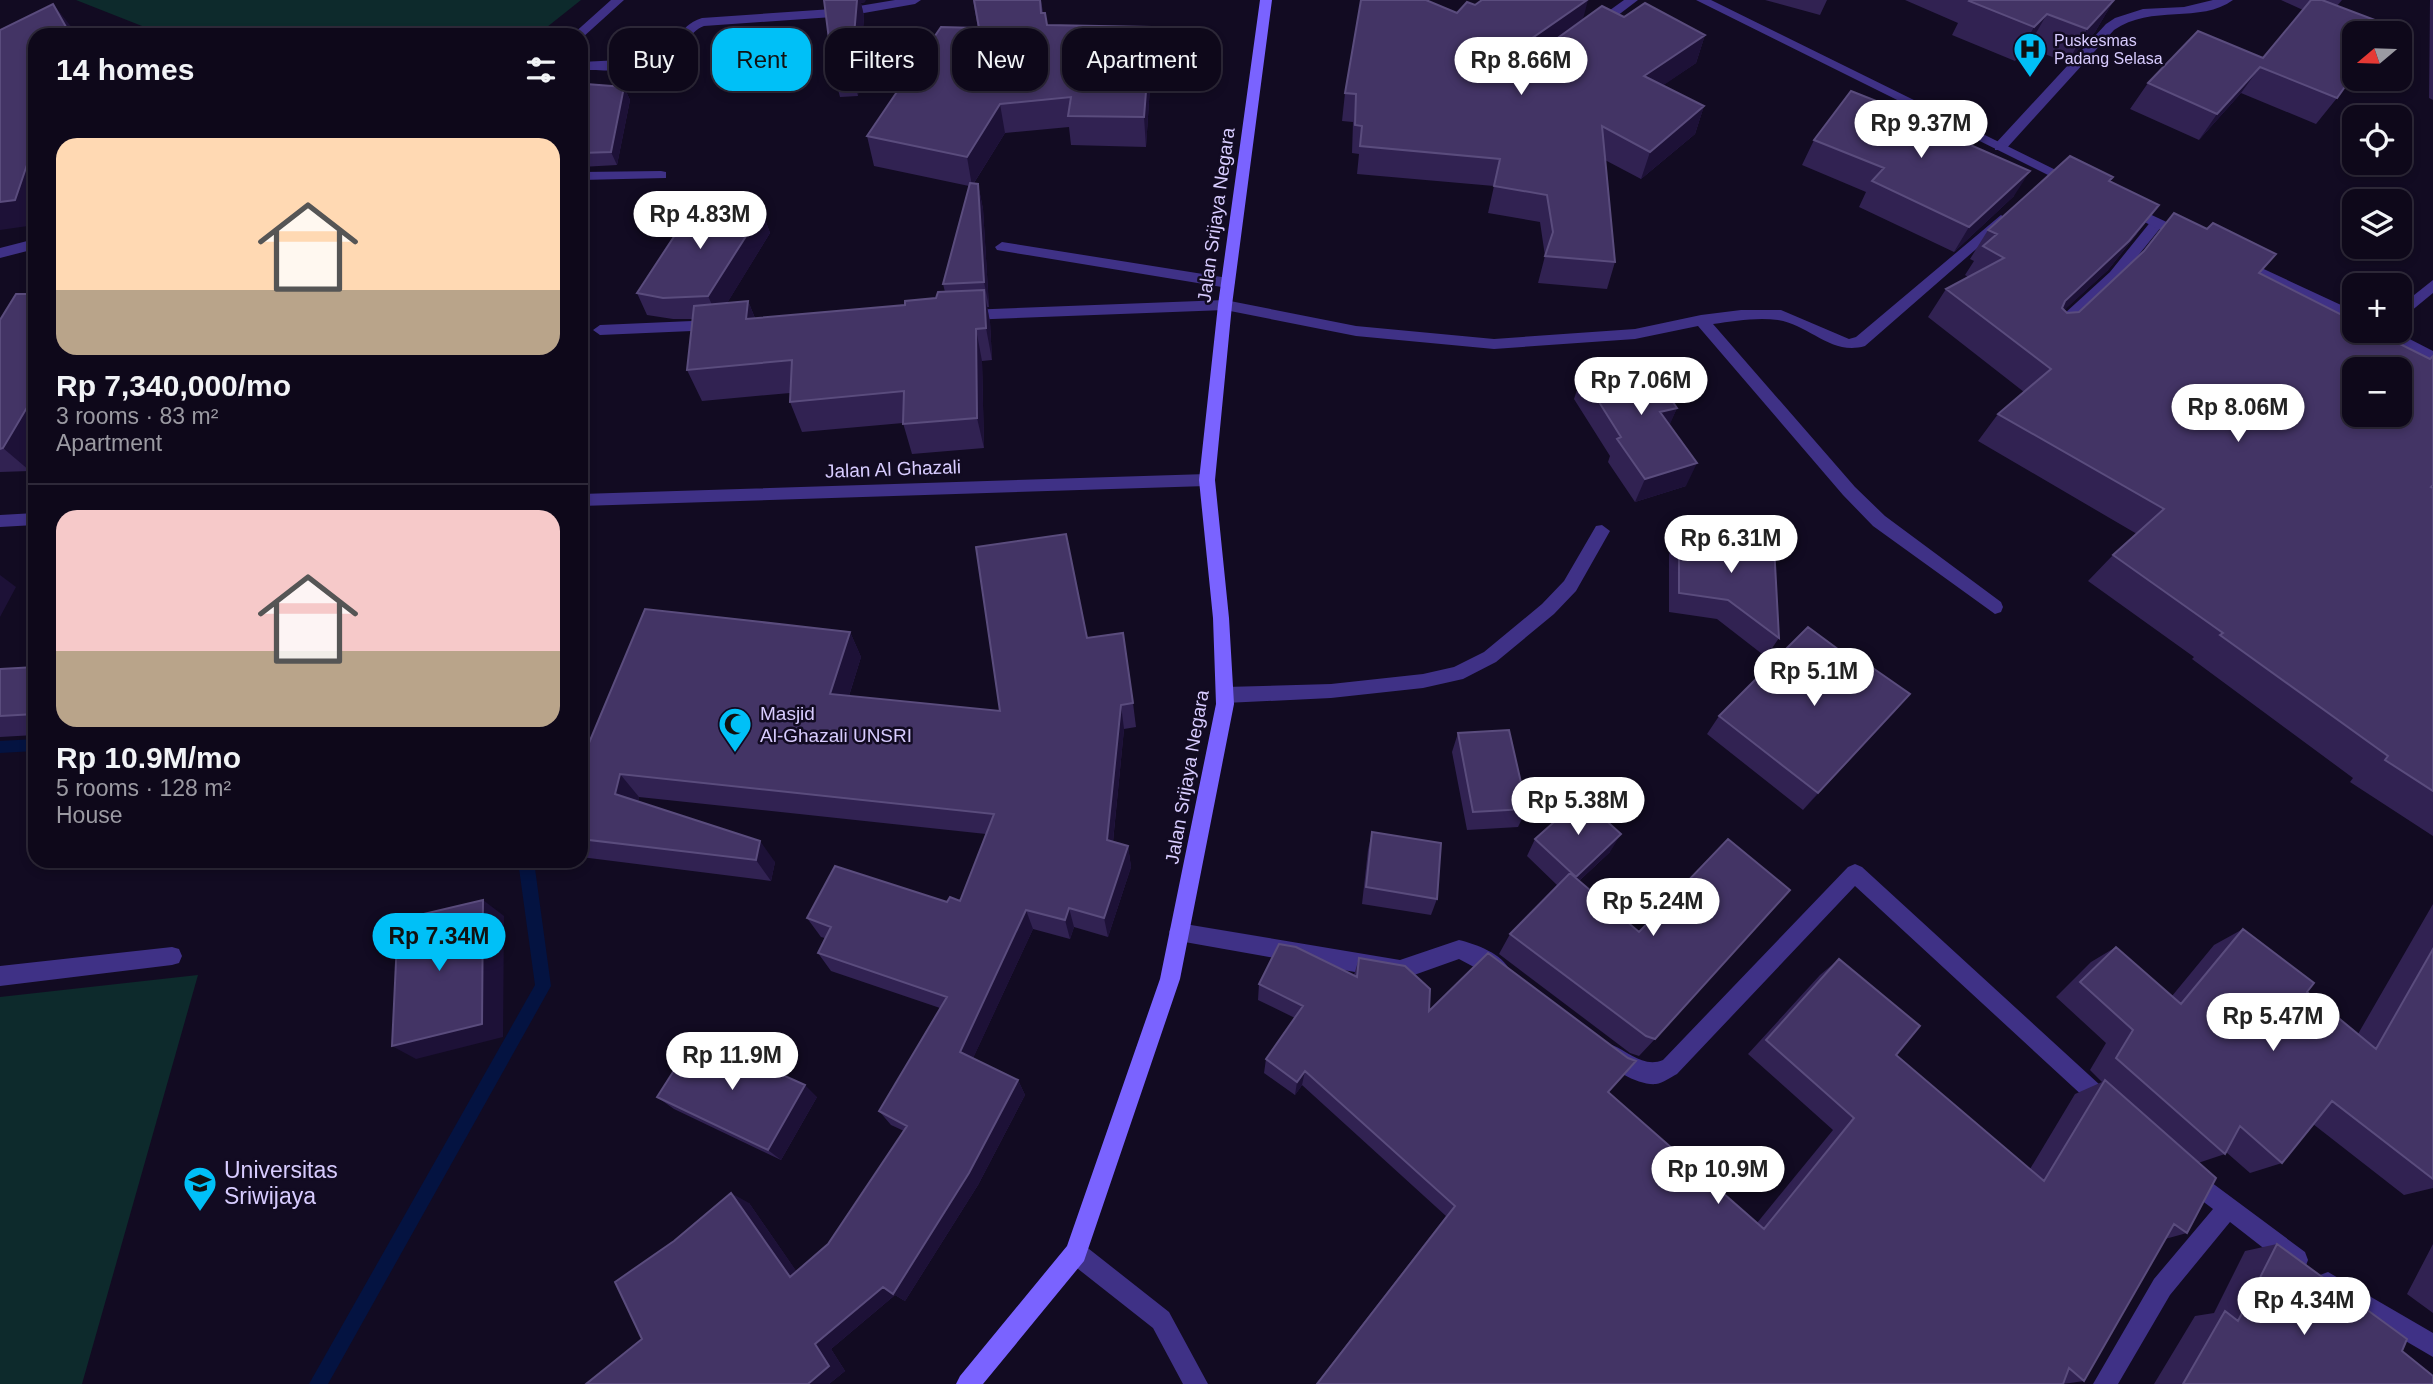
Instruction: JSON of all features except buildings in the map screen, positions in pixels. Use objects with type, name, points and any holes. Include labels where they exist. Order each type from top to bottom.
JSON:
[{"type":"main road","name":"Jalan Srijaya Negara","points":[[968,1384],[1076,1253],[1170,979],[1225,695],[1221,618],[1207,480],[1225,305],[1266,0]]},
{"type":"street","points":[[586,28],[618,0]]},
{"type":"street","points":[[588,66],[666,60],[672,55],[685,31],[702,22],[847,12],[888,2],[915,0]]},
{"type":"street","points":[[1587,32],[1632,0]]},
{"type":"street","points":[[1702,0],[2000,147],[2049,177],[2087,189]]},
{"type":"street","points":[[2000,147],[2110,27],[2124,16],[2152,10],[2178,11],[2227,0]]},
{"type":"street","points":[[588,176],[661,175]]},
{"type":"street","points":[[2110,200],[2193,240]]},
{"type":"street","points":[[947,316],[1225,305],[1356,331],[1494,344],[1635,334],[1701,320],[1741,315],[1781,315],[1807,325],[1831,339],[1857,344],[1940,276],[2016,207]]},
{"type":"street","points":[[2051,335],[2115,275],[2157,223]]},
{"type":"street","points":[[0,254],[28,246]]},
{"type":"street","points":[[1002,247],[1228,283]]},
{"type":"street","points":[[2231,258],[2342,311]]},
{"type":"street","points":[[2412,304],[2433,285]]},
{"type":"street","points":[[1701,320],[1849,491],[1879,521],[1995,607]]},
{"type":"street","points":[[600,330],[725,325]]},
{"type":"street","points":[[2406,343],[2433,357]]},
{"type":"street","name":"Jalan Al Ghazali","points":[[588,500],[1207,480]]},
{"type":"street","points":[[0,521],[28,519]]},
{"type":"street","points":[[1225,695],[1331,691],[1423,681],[1457,674],[1490,657],[1548,609],[1570,586],[1602,531]]},
{"type":"street","points":[[1601,1046],[1639,1071],[1655,1074],[1670,1067],[1855,873],[2123,1119]]},
{"type":"street","points":[[1179,932],[1400,970],[1417,966],[1448,948],[1464,948],[1479,954],[1512,979]]},
{"type":"street","points":[[0,976],[172,956]]},
{"type":"street","points":[[2173,1165],[2337,1290],[2433,1346]]},
{"type":"street","points":[[2105,1384],[2161,1287],[2229,1207]]},
{"type":"street","points":[[1076,1253],[1161,1320],[1196,1384]]},
{"type":"green space","points":[[76,0],[581,0],[546,28],[147,28]]},
{"type":"green space","points":[[198,975],[82,1384],[0,1384],[0,997]]},
{"type":"waterway","points":[[0,747],[28,745]]},
{"type":"waterway","points":[[318,1384],[543,986],[527,868]]},
{"type":"place","name":"Puskesmas Padang Selasa","points":[[2030,79]]},
{"type":"place","name":"Masjid Al-Ghazali UNSRI","points":[[735,754]]},
{"type":"place","name":"Universitas Sriwijaya","points":[[200,1213]]}]
